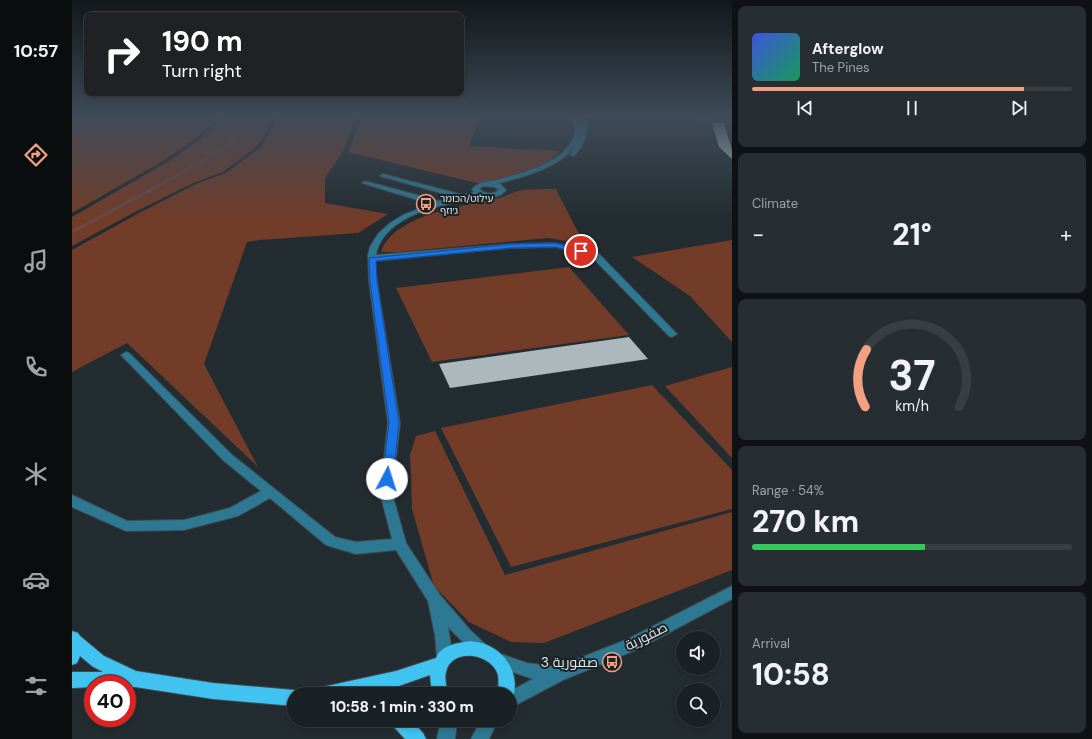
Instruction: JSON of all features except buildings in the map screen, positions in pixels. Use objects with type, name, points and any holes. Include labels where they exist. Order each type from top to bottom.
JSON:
[{"type":"main road","points":[[72,658],[75,650],[73,638]]},
{"type":"main road","points":[[73,638],[98,660],[127,675]]},
{"type":"main road","points":[[359,687],[396,679],[443,661],[457,649],[472,647],[489,653],[498,660],[507,678],[508,687]]},
{"type":"main road","points":[[438,687],[437,673],[443,661]]},
{"type":"main road","points":[[136,679],[213,691],[287,697]]},
{"type":"main road","points":[[72,680],[84,680]]},
{"type":"main road","points":[[406,727],[417,739]]},
{"type":"street","points":[[479,193],[475,191],[476,187],[532,172],[549,165],[560,158],[568,149]]},
{"type":"street","points":[[480,649],[434,600],[400,544],[386,493],[394,423],[373,281],[373,248],[386,229],[402,217],[479,193],[488,195],[497,194],[502,192],[504,185],[512,181],[554,168],[570,158],[575,149]]},
{"type":"street","points":[[383,176],[463,197]]},
{"type":"street","points":[[365,183],[441,204]]},
{"type":"street","points":[[488,184],[497,185],[502,188]]},
{"type":"street","points":[[372,259],[512,246],[555,245],[594,254],[672,334]]},
{"type":"street","points":[[126,355],[228,458],[269,493],[331,541],[356,548],[400,544]]},
{"type":"street","points":[[72,500],[126,526],[184,525],[234,512],[269,493]]},
{"type":"street","name":"صفورية","points":[[517,696],[557,675],[633,644],[732,592]]},
{"type":"street","points":[[434,600],[443,634],[443,661]]},
{"type":"street","points":[[498,660],[527,671],[557,675]]},
{"type":"street","points":[[446,739],[449,727]]},
{"type":"street","points":[[480,739],[486,727]]},
{"type":"shaded area","points":[[72,149],[180,149],[163,161],[72,213]]},
{"type":"shaded area","points":[[185,149],[252,149],[223,172],[193,183],[72,246],[72,217],[167,162]]},
{"type":"shaded area","points":[[258,149],[344,149],[325,178],[325,203],[388,214],[358,233],[247,242],[204,364],[258,467],[127,343],[72,372],[72,250],[196,184],[226,173]]},
{"type":"shaded area","points":[[349,149],[532,149],[560,151],[547,163],[485,185],[348,152]]},
{"type":"shaded area","points":[[556,189],[584,244],[548,238],[400,252],[381,252],[388,239],[400,229],[415,220],[450,209],[499,198],[517,191]]},
{"type":"shaded area","points":[[732,240],[732,342],[690,296],[632,257]]},
{"type":"shaded area","points":[[569,267],[629,335],[432,362],[396,288]]},
{"type":"shaded area","points":[[732,367],[732,458],[665,386]]},
{"type":"shaded area","points":[[652,385],[732,470],[732,509],[511,567],[441,428]]},
{"type":"shaded area","points":[[435,431],[505,575],[732,512],[732,570],[544,643],[511,642],[469,622],[434,586],[412,509],[410,455],[416,436]]},
{"type":"waterway","points":[[152,189],[220,149]]},
{"type":"waterway","points":[[72,232],[154,188]]},
{"type":"place","name":"עילוט/הכומר ג׳וזף","points":[[426,204]]},
{"type":"place","name":"صفورية 3","points":[[612,662]]},
{"type":"route","points":[[387,479],[394,423],[373,281],[372,259],[512,246],[555,245],[581,251]]}]
